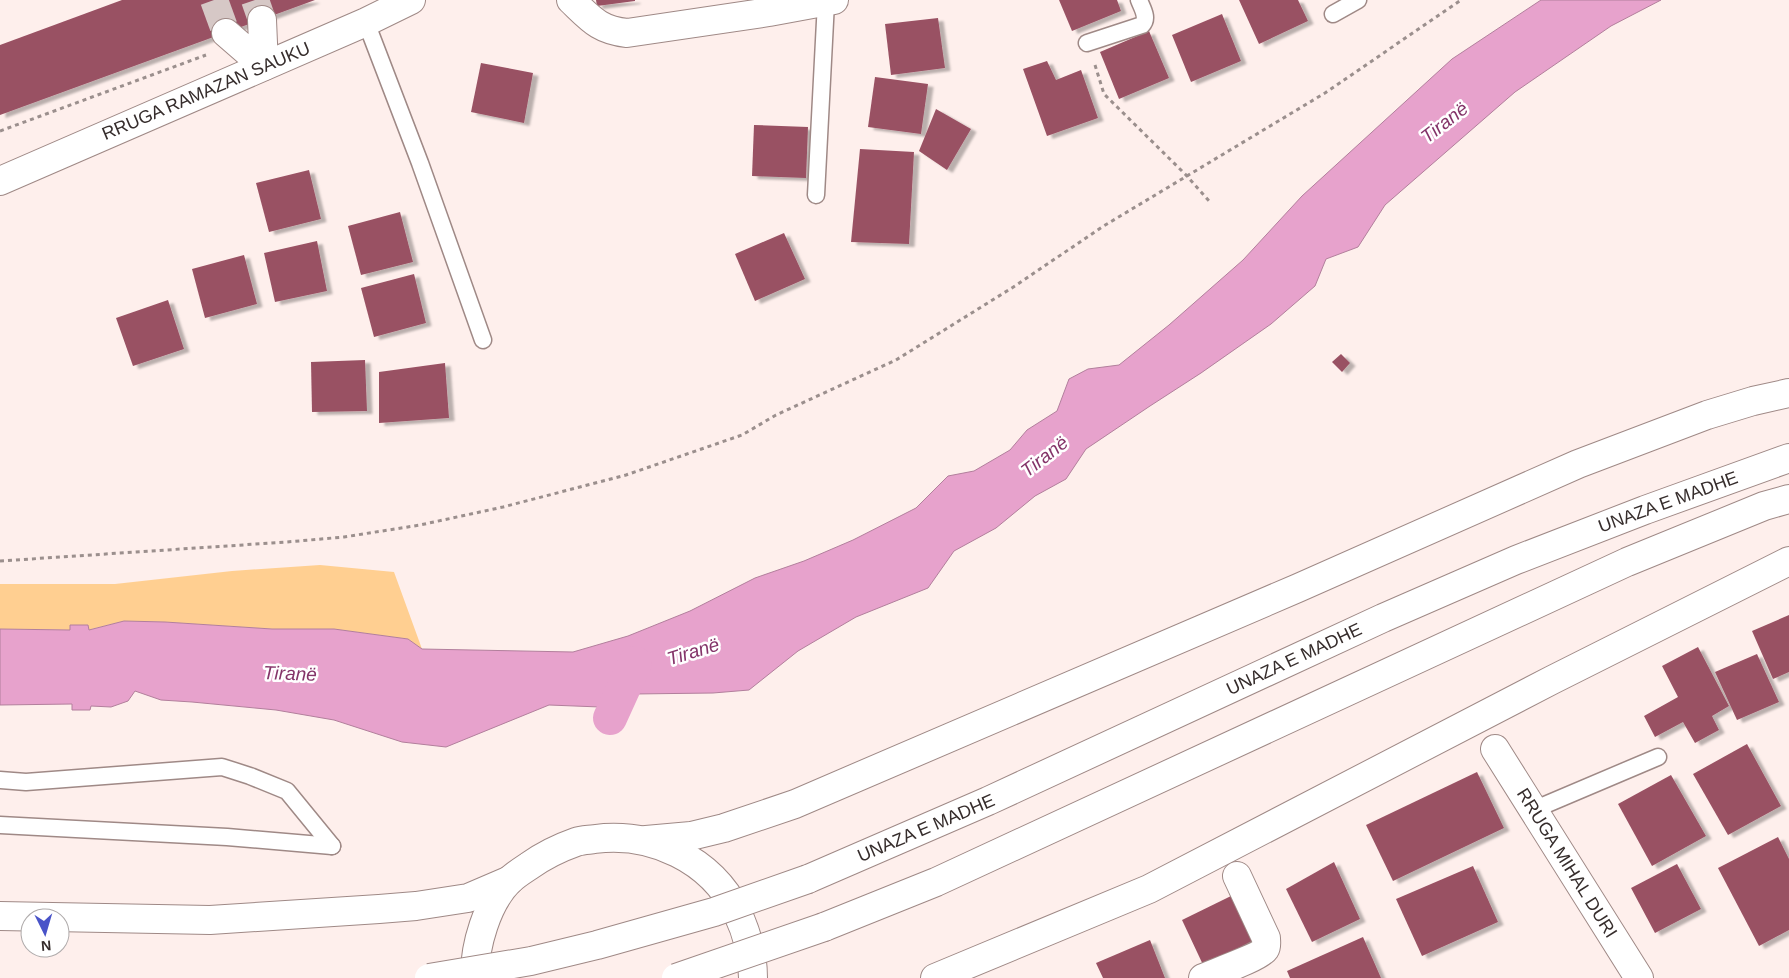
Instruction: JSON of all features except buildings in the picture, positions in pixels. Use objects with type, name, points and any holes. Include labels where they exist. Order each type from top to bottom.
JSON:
[{"type":"main road","name":"RRUGA RAMAZAN SAUKU","points":[[0,181],[366,22],[411,0]]},
{"type":"main road","points":[[572,0],[598,25],[614,32],[627,33],[830,1]]},
{"type":"main road","points":[[262,20],[264,66]]},
{"type":"main road","points":[[232,38],[264,66]]},
{"type":"main road","points":[[0,916],[210,920],[416,906],[468,898],[510,880],[545,855],[577,842],[612,837],[646,840],[692,836],[724,828],[795,804],[1289,592],[1578,464],[1707,415],[1753,401],[1789,393]]},
{"type":"main road","name":"UNAZA E MADHE","points":[[429,978],[531,961],[597,945],[714,912],[808,879],[988,801],[1383,618],[1516,560],[1789,458]]},
{"type":"main road","points":[[676,978],[824,927],[945,878],[1627,562],[1764,506],[1789,499]]},
{"type":"main road","points":[[935,978],[1149,889],[1552,680],[1789,561]]},
{"type":"main road","name":"RRUGA MIHAL DURI","points":[[1495,749],[1639,978]]},
{"type":"main road","points":[[646,840],[680,853],[708,873],[731,899],[746,931],[753,965],[752,978]]},
{"type":"main road","points":[[1203,978],[1255,956],[1264,951],[1266,946],[1266,938],[1237,876]]},
{"type":"main road","points":[[475,978],[474,967],[479,940],[499,894],[510,880]]},
{"type":"lane","points":[[1087,43],[1142,25],[1145,22],[1145,18],[1139,0]]},
{"type":"lane","points":[[1333,14],[1358,0]]},
{"type":"lane","points":[[816,195],[830,1]]},
{"type":"lane","points":[[366,22],[420,163],[483,340]]},
{"type":"lane","points":[[1533,810],[1658,757]]},
{"type":"lane","points":[[0,780],[26,782],[222,767],[287,791],[332,846],[227,837],[0,826]]},
{"type":"path","points":[[0,561],[297,542],[420,525],[503,507],[626,474],[709,448],[742,435],[776,415],[896,360],[1015,286],[1102,227],[1186,175],[1326,93],[1461,0]]},
{"type":"path","points":[[0,131],[232,38]]},
{"type":"path","points":[[1087,43],[1104,94],[1186,175],[1210,202]]},
{"type":"shaded area","points":[[320,565],[394,572],[422,649],[408,639],[334,629],[272,629],[124,621],[88,630],[88,625],[70,625],[70,630],[0,629],[0,584],[115,584],[232,571]]},
{"type":"water","name":"Tiranë","points":[[1541,0],[1661,0],[1611,26],[1515,92],[1385,205],[1358,247],[1326,259],[1315,286],[1271,324],[1086,449],[1066,479],[1035,496],[996,528],[954,551],[928,588],[856,617],[798,651],[749,690],[713,693],[634,694],[600,707],[549,705],[446,747],[402,742],[334,720],[276,710],[161,700],[135,691],[128,701],[111,707],[91,706],[90,710],[72,710],[72,704],[0,705],[0,629],[70,630],[70,625],[88,625],[89,630],[124,621],[165,622],[272,629],[334,629],[408,639],[422,649],[573,652],[628,636],[690,611],[755,578],[804,561],[853,540],[916,508],[948,476],[974,471],[1010,450],[1027,430],[1057,411],[1069,379],[1088,369],[1119,365],[1169,325],[1243,260],[1302,196],[1452,59]]},
{"type":"waterway","points":[[610,718],[635,663]]},
{"type":"tunnel","points":[[214,0],[226,33]]},
{"type":"tunnel","points":[[255,0],[262,20]]}]
